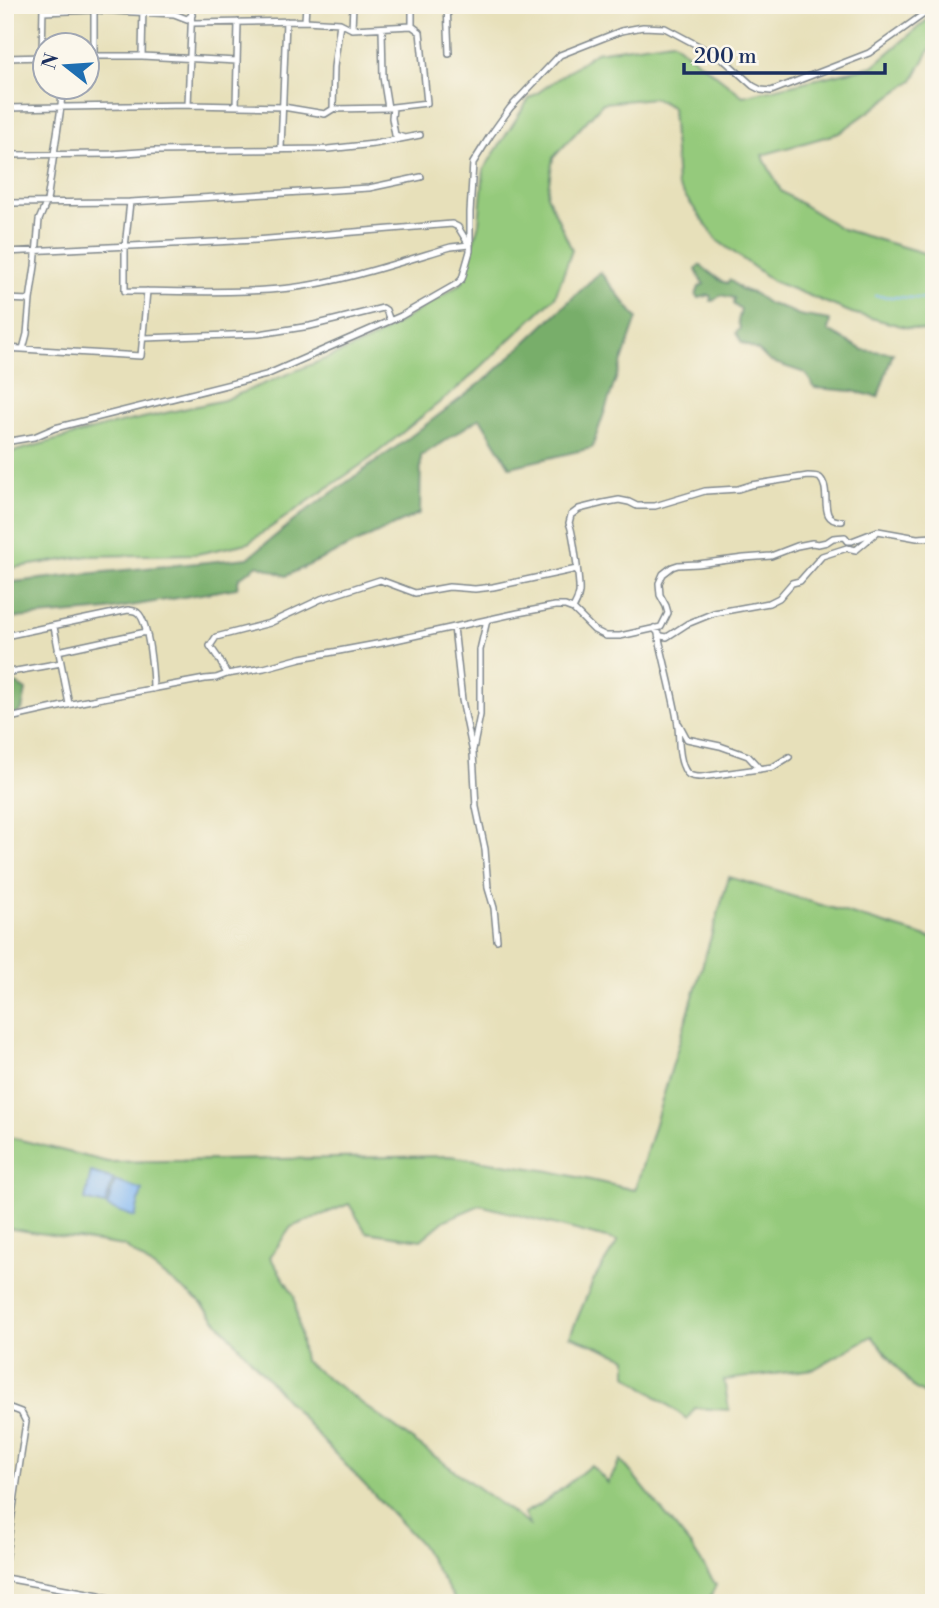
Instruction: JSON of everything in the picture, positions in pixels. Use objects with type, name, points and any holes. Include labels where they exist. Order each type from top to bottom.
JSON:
[{"type":"street","points":[[142,5],[142,56]]},
{"type":"street","points":[[188,105],[192,5]]},
{"type":"street","points":[[305,21],[306,5]]},
{"type":"street","points":[[352,29],[353,5]]},
{"type":"street","points":[[412,5],[412,26]]},
{"type":"street","points":[[447,5],[449,54]]},
{"type":"street","points":[[5,442],[34,437],[55,428],[266,375],[390,321],[460,282],[470,251],[473,163],[510,108],[560,55],[621,31],[643,27],[665,29],[723,59],[753,86],[771,91],[869,53],[924,14],[929,5]]},
{"type":"street","points":[[92,32],[94,7]]},
{"type":"street","points":[[43,32],[43,8],[94,7],[174,14],[187,19],[192,15]]},
{"type":"street","points":[[281,148],[286,21]]},
{"type":"street","points":[[5,108],[188,105],[283,107],[326,114],[333,109],[390,108],[427,103],[420,32],[412,26],[352,29],[340,23],[305,21],[192,23]]},
{"type":"street","points":[[236,106],[238,22]]},
{"type":"street","points":[[333,109],[334,67],[340,23]]},
{"type":"street","points":[[382,28],[383,77],[395,135],[405,138]]},
{"type":"street","points":[[102,56],[237,61]]},
{"type":"street","points":[[5,58],[32,58]]},
{"type":"street","points":[[23,349],[36,266],[39,220],[47,201],[61,102]]},
{"type":"street","points":[[5,155],[328,149],[420,135]]},
{"type":"street","points":[[5,203],[130,202],[369,188],[421,177]]},
{"type":"street","points":[[130,202],[124,290],[254,291],[294,287],[340,278],[451,247],[469,245]]},
{"type":"street","points":[[5,252],[256,240],[452,225],[457,227],[469,245]]},
{"type":"street","points":[[5,348],[141,356],[147,291]]},
{"type":"street","points":[[5,299],[30,300]]},
{"type":"street","points":[[144,338],[258,334],[310,326],[383,308],[390,321]]},
{"type":"street","points":[[573,609],[579,594],[579,581],[572,528],[569,523],[571,515],[579,509],[624,500],[637,506],[654,506],[705,491],[738,489],[808,476],[820,480],[830,519],[842,521]]},
{"type":"street","points":[[656,631],[667,637],[687,624],[714,613],[769,603],[779,598],[792,583],[800,581],[822,556],[847,548],[856,550],[878,531]]},
{"type":"street","points":[[5,719],[69,704],[216,678],[555,606],[573,609],[594,630],[606,636],[656,631],[667,616],[659,586],[663,574],[672,567],[771,556],[797,546],[818,544],[840,537],[852,541],[878,531],[917,538],[934,537]]},
{"type":"street","points":[[227,674],[210,646],[216,637],[270,623],[307,605],[368,583],[380,580],[415,593],[449,587],[475,589],[501,586],[576,569]]},
{"type":"street","points":[[5,636],[132,610],[140,614],[146,632],[153,689]]},
{"type":"street","points":[[473,753],[480,715],[480,650],[487,620]]},
{"type":"street","points":[[54,627],[69,704]]},
{"type":"street","points":[[454,627],[462,700],[473,753],[476,807],[485,849],[488,888],[494,908],[497,940]]},
{"type":"street","points":[[656,631],[678,721],[681,758],[684,769],[690,775],[701,777],[773,767],[789,757]]},
{"type":"street","points":[[58,651],[146,632]]},
{"type":"street","points":[[5,673],[61,663]]},
{"type":"street","points":[[678,721],[687,739],[748,756],[760,769]]},
{"type":"street","points":[[5,1406],[21,1412],[26,1428],[5,1561]]},
{"type":"street","points":[[5,1578],[99,1595],[126,1603]]},
{"type":"green space","points":[[934,14],[934,42],[913,80],[839,133],[762,155],[781,191],[842,229],[934,256],[934,332],[852,313],[773,281],[718,241],[677,185],[672,107],[654,98],[603,103],[553,158],[547,195],[572,250],[555,297],[466,381],[371,458],[248,543],[197,554],[88,556],[5,569],[5,454],[107,426],[224,400],[369,341],[462,283],[479,223],[484,169],[529,99],[596,52],[672,41],[743,96],[873,66]]},
{"type":"green space","points":[[700,265],[721,281],[727,283],[730,280],[769,304],[799,315],[830,320],[828,331],[863,350],[893,353],[878,397],[852,391],[815,388],[805,373],[769,361],[759,351],[742,343],[736,333],[740,328],[738,321],[741,310],[733,304],[734,298],[721,295],[710,301],[709,295],[699,298],[696,295],[699,287],[704,284],[696,270]]},
{"type":"green space","points":[[600,272],[637,318],[592,448],[510,467],[480,418],[421,456],[420,513],[286,576],[258,565],[239,578],[237,588],[107,610],[5,619],[5,583],[248,558],[306,511],[490,376]]},
{"type":"green space","points":[[5,677],[26,690],[22,710],[5,722]]},
{"type":"green space","points":[[729,877],[934,939],[934,1399],[914,1388],[872,1336],[814,1369],[724,1380],[729,1410],[695,1408],[687,1419],[627,1375],[627,1358],[570,1336],[593,1281],[618,1241],[480,1205],[445,1220],[421,1240],[366,1232],[349,1204],[291,1227],[270,1257],[294,1295],[304,1361],[529,1525],[524,1513],[550,1497],[591,1465],[608,1483],[621,1460],[691,1546],[716,1585],[707,1603],[457,1603],[420,1543],[323,1441],[200,1302],[124,1246],[5,1228],[5,1136],[108,1162],[450,1156],[550,1171],[635,1190]]},
{"type":"water","points":[[91,1172],[113,1179],[105,1205],[85,1200]]},
{"type":"water","points":[[115,1181],[142,1190],[135,1217],[107,1207]]},
{"type":"waterway","points":[[875,296],[934,299]]}]
